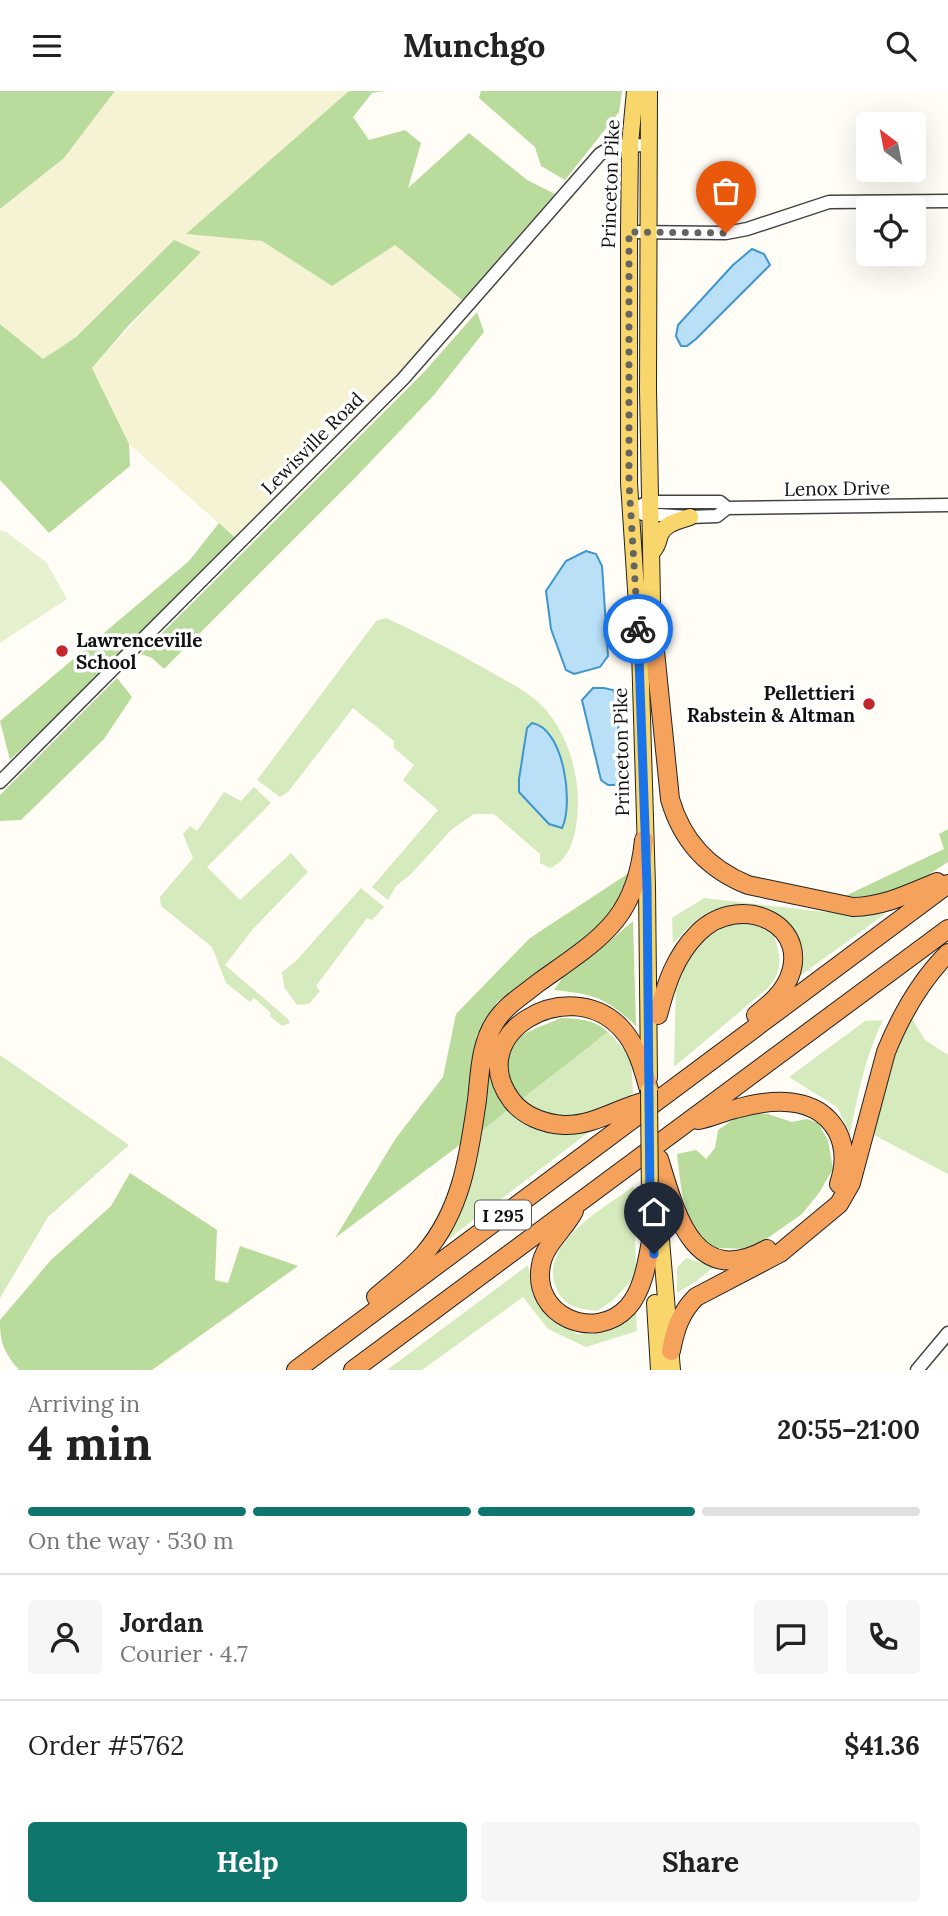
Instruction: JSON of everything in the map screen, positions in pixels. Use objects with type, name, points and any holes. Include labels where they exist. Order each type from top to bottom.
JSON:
[{"type":"highway","points":[[654,641],[670,799],[685,834],[709,863],[748,885],[853,907],[868,907],[892,901],[948,882]]},
{"type":"highway","points":[[344,1334],[357,1313],[423,1255],[452,1211],[467,1168],[484,1049],[494,1024],[510,1004],[598,939],[618,919],[638,879],[644,840]]},
{"type":"highway","name":"I 295","points":[[296,1370],[656,1094],[728,1048],[948,882]]},
{"type":"highway","points":[[658,1015],[674,966],[700,931],[720,918],[731,915],[752,913],[769,919],[788,940],[792,960],[790,971],[780,993],[735,1033],[728,1048]]},
{"type":"highway","name":"I 295","points":[[353,1370],[948,929]]},
{"type":"highway","points":[[671,1351],[677,1324],[696,1297],[780,1253],[839,1204],[851,1183],[894,1033],[915,995],[948,953]]},
{"type":"highway","points":[[558,1007],[584,1007],[603,1013],[648,1048],[656,1094],[589,1121],[569,1125],[531,1117],[515,1104],[504,1086],[501,1074],[502,1051],[511,1032],[526,1017],[558,1007]]},
{"type":"highway","points":[[659,1159],[660,1203],[694,1244],[703,1251],[723,1258],[744,1259],[774,1245],[814,1214],[835,1190],[842,1174],[844,1153],[838,1133],[826,1117],[808,1105],[788,1101],[776,1102],[737,1108],[707,1119],[688,1122]]},
{"type":"highway","points":[[578,1203],[567,1225],[548,1248],[541,1265],[544,1294],[555,1311],[564,1318],[592,1324],[610,1320],[626,1308],[638,1290],[651,1241]]},
{"type":"main road","name":"Princeton Pike","points":[[635,91],[630,144],[630,510],[640,650],[647,886],[648,1048],[659,1159]]},
{"type":"main road","name":"Princeton Pike","points":[[648,1048],[658,1015],[654,942],[654,641],[649,509],[649,91]]},
{"type":"main road","points":[[651,553],[659,543],[662,530],[690,517]]},
{"type":"main road","points":[[656,1094],[660,1203],[672,1370]]},
{"type":"main road","points":[[659,1370],[654,1254],[651,1241],[660,1203]]},
{"type":"street","name":"Lewisville Road","points":[[0,782],[403,379],[600,154],[613,146],[649,145]]},
{"type":"street","points":[[629,232],[726,233],[747,229],[828,202],[948,201]]},
{"type":"street","name":"Lenox Drive","points":[[630,510],[720,502],[727,508]]},
{"type":"street","name":"Lenox Drive","points":[[649,509],[690,517],[717,516],[727,508],[948,505]]},
{"type":"street","points":[[917,1370],[948,1333]]},
{"type":"shaded area","points":[[115,91],[349,91],[187,234],[262,241],[332,286],[395,244],[467,305],[240,542],[129,444],[92,368],[200,251],[43,359],[0,324],[0,209],[64,158]]},
{"type":"green space","points":[[0,91],[115,91],[64,158],[0,209]]},
{"type":"green space","points":[[349,91],[385,91],[372,93],[353,117],[369,140],[405,130],[421,143],[408,188],[469,133],[527,180],[555,194],[462,300],[395,245],[332,286],[262,241],[186,234]]},
{"type":"green space","points":[[481,91],[622,91],[619,112],[565,180],[541,166],[535,147],[479,98]]},
{"type":"green space","points":[[174,240],[201,252],[129,325],[92,368],[129,444],[130,466],[49,533],[0,480],[0,324],[43,359],[76,337]]},
{"type":"green space","points":[[477,312],[484,332],[434,395],[355,478],[164,669],[152,658],[141,654],[424,372]]},
{"type":"green space","points":[[219,523],[240,542],[10,760],[0,721],[189,561]]},
{"type":"green space","points":[[0,530],[46,562],[67,599],[0,643]]},
{"type":"green space","points":[[386,618],[517,687],[541,705],[552,718],[569,750],[578,802],[573,841],[557,865],[550,868],[540,863],[540,854],[494,814],[474,814],[452,829],[411,874],[396,886],[388,900],[372,887],[438,810],[403,780],[414,765],[394,748],[394,741],[353,708],[288,792],[280,797],[257,780],[376,621]]},
{"type":"green space","points":[[117,678],[132,697],[104,739],[21,820],[0,821],[0,795]]},
{"type":"green space","points":[[254,787],[271,803],[207,867],[240,900],[291,853],[308,872],[253,929],[225,965],[287,1018],[290,1023],[282,1026],[254,998],[250,1002],[226,983],[212,947],[161,906],[160,897],[193,858],[183,834],[190,826],[197,831],[224,792],[241,801]]},
{"type":"green space","points":[[948,829],[948,862],[897,895],[843,897],[944,849],[939,834]]},
{"type":"green space","points":[[629,873],[617,904],[593,933],[497,1002],[477,1035],[461,1144],[335,1238],[396,1138],[443,1077],[456,1014],[530,938]]},
{"type":"green space","points":[[361,888],[384,907],[372,920],[367,918],[316,986],[320,991],[309,1004],[297,1005],[284,987],[282,972],[296,961]]},
{"type":"green space","points":[[704,898],[843,914],[885,914],[797,978],[804,958],[803,949],[791,928],[766,909],[737,905],[710,911],[673,943],[672,918]]},
{"type":"green space","points":[[633,921],[636,1026],[599,999],[580,993],[554,990],[567,971],[605,945]]},
{"type":"green space","points":[[745,923],[759,926],[774,936],[779,957],[776,976],[768,988],[674,1067],[676,980],[688,956],[707,936],[730,925]]},
{"type":"green space","points":[[911,1017],[925,1040],[948,1055],[948,1174],[874,1135],[898,1046]]},
{"type":"green space","points":[[561,1018],[592,1022],[608,1032],[522,1099],[509,1074],[512,1047],[526,1033]]},
{"type":"green space","points":[[883,1020],[867,1061],[850,1134],[837,1107],[789,1077],[865,1021]]},
{"type":"green space","points":[[608,1032],[631,1057],[633,1093],[616,1108],[570,1116],[551,1114],[532,1107],[522,1099]]},
{"type":"green space","points":[[0,1055],[129,1145],[48,1217],[0,1298]]},
{"type":"green space","points":[[488,1072],[494,1076],[509,1109],[478,1134]]},
{"type":"green space","points":[[509,1109],[593,1129],[438,1247],[478,1134]]},
{"type":"green space","points":[[744,1112],[768,1114],[792,1122],[807,1119],[818,1123],[828,1140],[833,1169],[802,1214],[752,1249],[713,1248],[695,1226],[685,1205],[677,1154],[696,1150],[706,1159],[715,1148],[718,1130]]},
{"type":"green space","points":[[130,1173],[217,1230],[215,1280],[228,1283],[240,1246],[298,1266],[152,1370],[19,1370],[4,1347],[0,1320],[51,1260],[111,1206]]},
{"type":"green space","points":[[634,1186],[636,1276],[612,1301],[597,1311],[568,1304],[557,1290],[553,1274],[556,1258],[564,1243],[576,1229]]},
{"type":"green space","points":[[686,1258],[714,1267],[677,1293],[677,1268]]},
{"type":"green space","points":[[528,1265],[533,1296],[550,1317],[577,1334],[593,1334],[611,1329],[636,1312],[637,1331],[586,1347],[548,1329],[523,1297],[422,1370],[387,1370]]},
{"type":"water","points":[[752,249],[764,254],[770,265],[696,339],[687,346],[681,346],[676,336],[678,325],[733,265]]},
{"type":"water","points":[[586,551],[596,554],[602,566],[608,656],[600,667],[574,674],[566,670],[551,629],[546,591],[566,561]]},
{"type":"water","points":[[593,688],[613,690],[618,701],[619,780],[615,785],[608,785],[601,780],[582,700]]},
{"type":"water","points":[[532,723],[543,728],[552,738],[564,768],[567,802],[562,828],[549,824],[519,792],[527,728]]},
{"type":"way so far","points":[[638,629],[629,483],[629,232],[726,233]]},
{"type":"place","name":"Lawrenceville School","points":[[62,651]]},
{"type":"place","name":"Pellettieri Rabstein & Altman","points":[[869,704]]},
{"type":"route","points":[[638,629],[647,886],[650,1204],[654,1254]]}]
